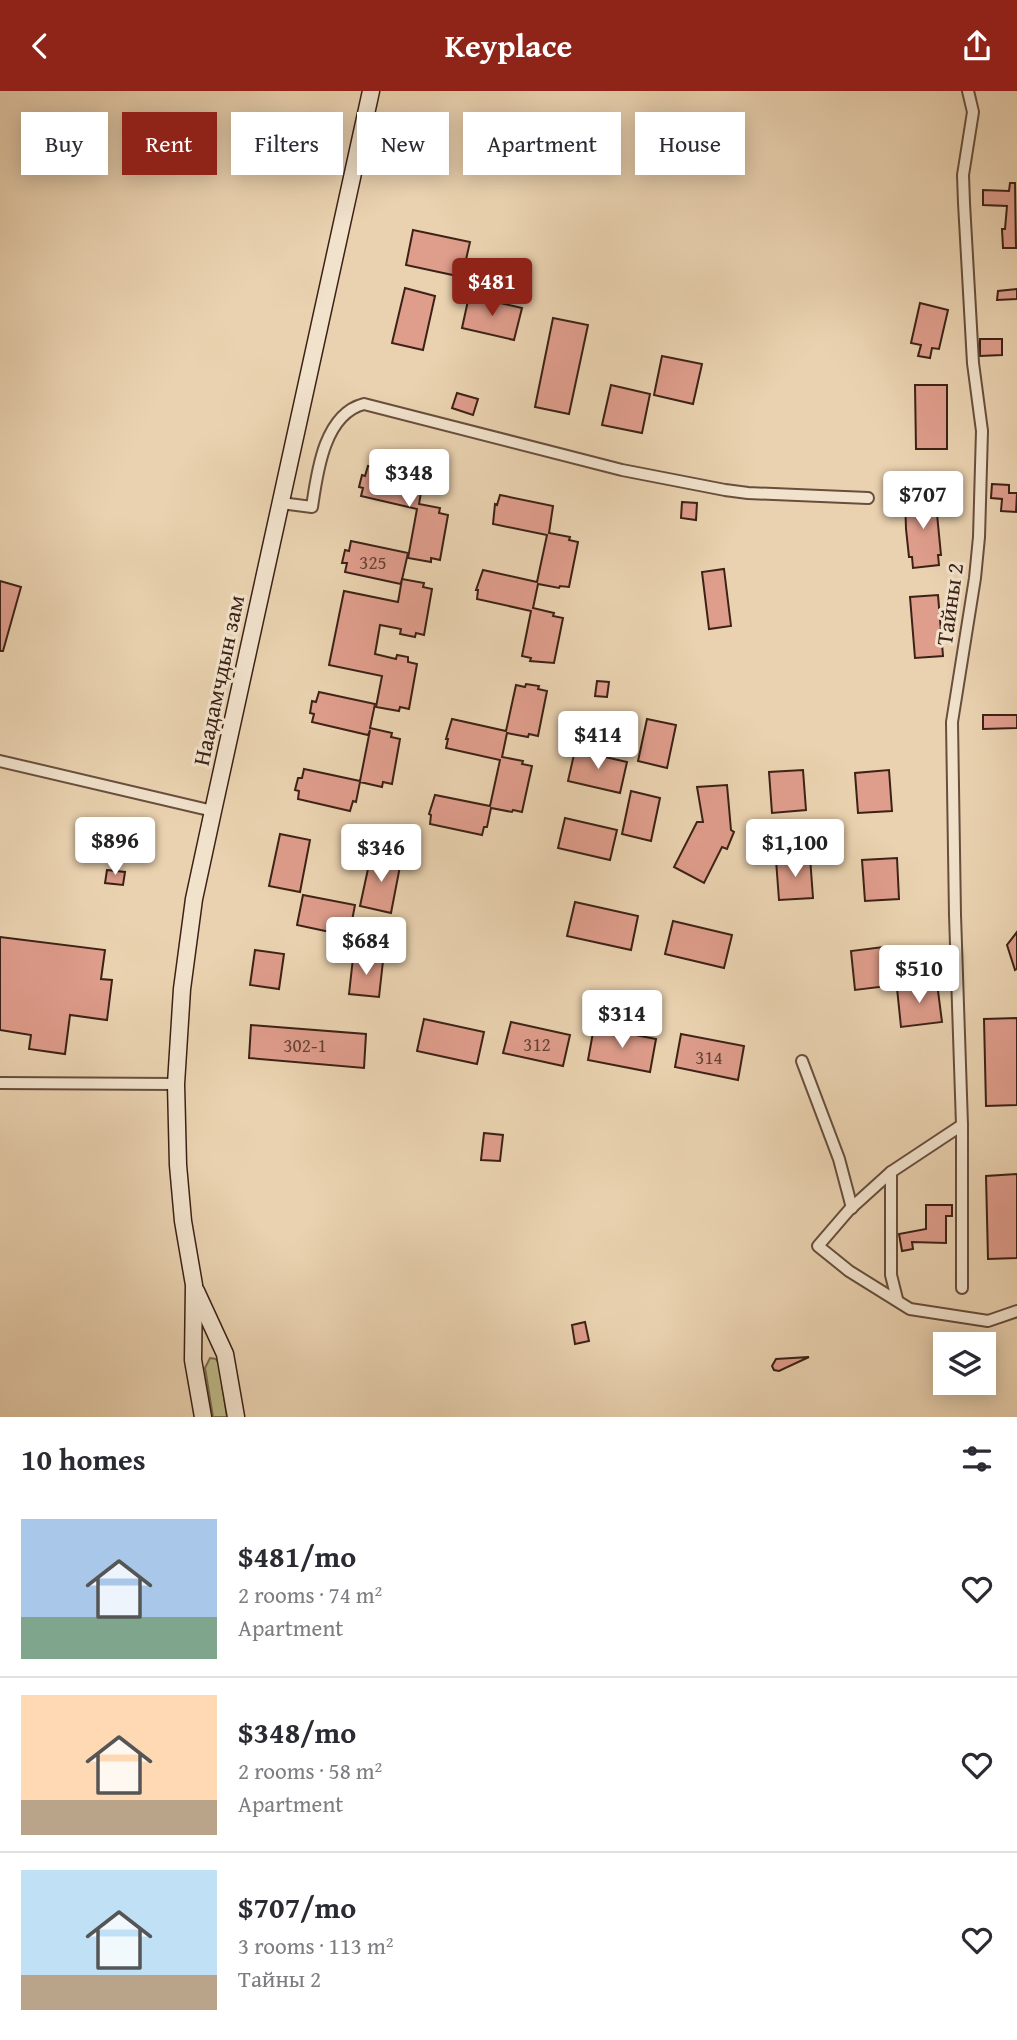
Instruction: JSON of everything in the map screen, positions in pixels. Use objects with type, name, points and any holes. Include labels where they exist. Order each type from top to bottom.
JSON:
[{"type":"main road","name":"Наадамчдын зам","points":[[203,1417],[193,1360],[194,1285],[183,1221],[178,1165],[176,1084],[184,977],[194,899],[371,91]]},
{"type":"main road","name":"Наадамчдын зам","points":[[194,1285],[225,1354],[236,1417]]},
{"type":"street","name":"Тайны 2","points":[[962,1288],[962,1125],[952,744],[955,699],[979,537],[982,431],[973,363],[964,175],[973,112],[968,91]]},
{"type":"street","points":[[973,112],[979,91]]},
{"type":"street","points":[[281,503],[312,507],[319,463],[337,421],[353,407],[364,404],[622,470],[725,490],[868,498]]},
{"type":"street","points":[[0,761],[213,811]]},
{"type":"street","points":[[802,1061],[839,1159],[852,1208]]},
{"type":"street","points":[[0,1083],[176,1084]]},
{"type":"street","points":[[962,1125],[891,1172],[852,1208],[818,1246],[849,1271],[910,1309],[988,1321],[1017,1311]]},
{"type":"street","points":[[891,1172],[891,1275],[897,1299]]},
{"type":"shaded area","points":[[210,1358],[216,1359],[219,1364],[227,1417],[213,1417],[205,1368]]},
{"type":"building","points":[[1010,183],[1015,183],[1016,248],[1003,248],[1002,229],[1005,229],[1007,206],[983,205],[983,190],[1009,191]]},
{"type":"building","points":[[413,230],[470,242],[462,277],[406,265]]},
{"type":"building","points":[[405,288],[435,296],[423,350],[392,343]]},
{"type":"building","points":[[1017,289],[1017,299],[997,300],[998,291]]},
{"type":"building","points":[[469,296],[522,308],[514,340],[462,328]]},
{"type":"building","points":[[920,303],[948,310],[939,349],[932,348],[930,358],[918,356],[921,345],[911,343]]},
{"type":"building","points":[[553,318],[588,325],[569,414],[535,407]]},
{"type":"building","points":[[980,339],[1002,339],[1002,355],[980,356]]},
{"type":"building","points":[[662,356],[702,364],[693,404],[654,395]]},
{"type":"building","points":[[611,385],[650,394],[642,433],[602,425]]},
{"type":"building","points":[[915,385],[947,385],[947,449],[916,449]]},
{"type":"building","points":[[457,393],[478,399],[473,415],[452,408]]},
{"type":"building","points":[[368,466],[421,477],[419,504],[440,508],[439,513],[448,515],[440,560],[431,558],[431,562],[408,558],[417,509],[361,496],[363,488],[359,487]]},
{"type":"building","points":[[992,484],[1009,485],[1009,493],[1017,493],[1016,512],[1001,511],[1002,499],[991,498]]},
{"type":"building","points":[[932,494],[933,504],[936,504],[941,555],[938,555],[939,565],[913,568],[912,557],[909,557],[905,497]]},
{"type":"building","points":[[500,495],[553,506],[549,533],[570,537],[569,540],[578,542],[569,587],[538,584],[533,608],[563,618],[554,663],[530,661],[531,658],[522,656],[531,611],[477,599],[476,590],[483,570],[537,582],[547,535],[493,524],[495,504],[497,505]]},
{"type":"building","points":[[682,502],[697,503],[696,520],[681,518]]},
{"type":"building","points":[[351,541],[408,553],[401,584],[345,572],[347,563],[342,563],[345,550],[349,551]]},
{"type":"building","points":[[724,569],[731,626],[709,629],[702,572]]},
{"type":"building","points":[[402,579],[424,583],[423,587],[432,589],[424,635],[416,633],[415,637],[400,634],[401,629],[380,625],[375,654],[396,659],[397,655],[408,657],[408,662],[417,664],[409,709],[400,707],[399,711],[376,707],[382,676],[329,665],[344,591],[398,602]]},
{"type":"building","points":[[0,581],[21,587],[3,651],[0,651]]},
{"type":"building","points":[[938,595],[943,656],[915,658],[910,597]]},
{"type":"building","points":[[597,681],[609,682],[607,697],[595,696]]},
{"type":"building","points":[[526,684],[539,686],[538,689],[547,691],[538,736],[507,733],[502,757],[523,761],[522,764],[532,766],[522,812],[491,808],[487,827],[484,827],[482,835],[430,824],[429,814],[435,795],[490,806],[500,760],[446,748],[452,719],[506,731],[516,685],[525,687]]},
{"type":"building","points":[[319,692],[375,704],[370,728],[392,733],[391,737],[400,739],[392,784],[383,782],[382,787],[360,782],[356,802],[353,801],[350,811],[298,799],[299,791],[295,790],[304,769],[360,781],[370,730],[368,735],[312,722],[312,701],[316,702]]},
{"type":"building","points":[[983,715],[1017,715],[1017,728],[983,729]]},
{"type":"building","points":[[647,719],[676,725],[667,768],[638,761]]},
{"type":"building","points":[[575,750],[627,762],[620,793],[568,781]]},
{"type":"building","points":[[803,770],[806,810],[772,813],[769,772]]},
{"type":"building","points":[[889,770],[892,811],[858,813],[855,773]]},
{"type":"building","points":[[727,785],[731,830],[734,832],[727,849],[722,847],[704,883],[674,867],[697,822],[703,822],[697,787]]},
{"type":"building","points":[[631,791],[660,798],[651,841],[622,834]]},
{"type":"building","points":[[565,818],[617,830],[610,860],[558,848]]},
{"type":"building","points":[[114,822],[138,826],[134,852],[110,848]]},
{"type":"building","points":[[280,834],[310,840],[300,892],[269,886]]},
{"type":"building","points":[[371,855],[401,861],[391,913],[360,906]]},
{"type":"building","points":[[810,857],[813,898],[779,900],[776,860]]},
{"type":"building","points":[[897,858],[899,899],[865,901],[862,860]]},
{"type":"building","points":[[107,870],[125,872],[123,885],[105,883]]},
{"type":"building","points":[[303,895],[355,905],[349,936],[297,925]]},
{"type":"building","points":[[575,902],[638,916],[631,950],[567,936]]},
{"type":"building","points":[[673,921],[732,935],[724,968],[665,954]]},
{"type":"building","points":[[1017,932],[1017,969],[1015,970],[1007,945]]},
{"type":"building","points":[[0,937],[105,950],[101,979],[112,980],[107,1020],[70,1015],[65,1054],[29,1049],[31,1035],[0,1030]]},
{"type":"building","points":[[891,946],[896,985],[855,990],[851,951]]},
{"type":"building","points":[[255,950],[284,954],[279,989],[250,985]]},
{"type":"building","points":[[353,958],[383,961],[379,997],[349,994]]},
{"type":"building","points":[[937,983],[942,1022],[901,1027],[897,988]]},
{"type":"building","points":[[1017,1018],[1017,1105],[986,1106],[984,1019]]},
{"type":"building","points":[[424,1019],[484,1032],[477,1064],[417,1051]]},
{"type":"building","points":[[511,1022],[570,1035],[563,1066],[503,1053]]},
{"type":"building","points":[[251,1025],[366,1034],[364,1068],[249,1058]]},
{"type":"building","points":[[594,1027],[656,1039],[650,1072],[588,1060]]},
{"type":"building","points":[[681,1034],[744,1046],[738,1080],[675,1067]]},
{"type":"building","points":[[484,1133],[503,1135],[500,1161],[481,1160]]},
{"type":"building","points":[[1017,1174],[1017,1258],[988,1259],[986,1176]]},
{"type":"building","points":[[926,1205],[952,1205],[952,1216],[946,1216],[946,1243],[912,1242],[913,1249],[902,1251],[899,1234],[926,1229]]},
{"type":"building","points":[[585,1322],[589,1341],[575,1344],[572,1325]]},
{"type":"building","points":[[809,1357],[779,1371],[772,1366],[776,1359]]}]
